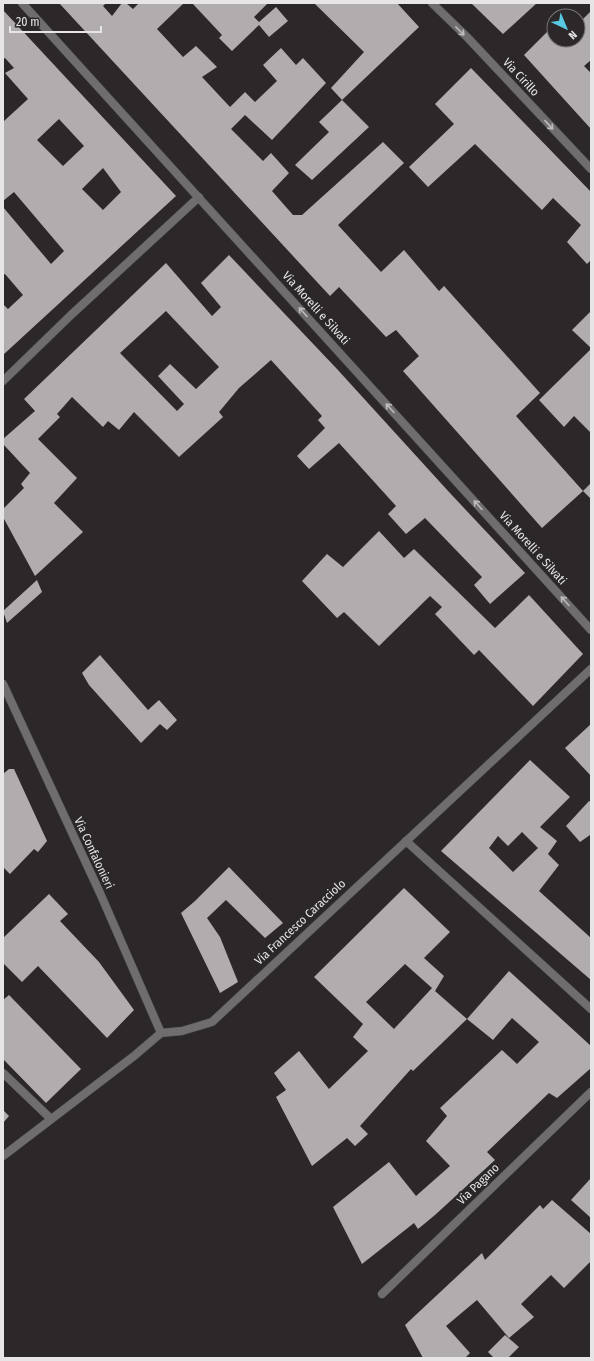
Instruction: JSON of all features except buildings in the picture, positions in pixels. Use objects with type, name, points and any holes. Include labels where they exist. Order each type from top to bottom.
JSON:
[{"type":"street","name":"Via Morelli e Silvati","points":[[22,3],[591,630]]},
{"type":"street","name":"Via Cirillo","points":[[432,3],[591,169]]},
{"type":"street","points":[[3,381],[71,315],[199,197]]},
{"type":"street","name":"Via Francesco Caracciolo","points":[[161,1033],[182,1031],[212,1022],[591,669]]},
{"type":"street","name":"Via Confalonieri","points":[[3,684],[100,893],[161,1033]]},
{"type":"street","points":[[406,840],[591,1009]]},
{"type":"street","points":[[3,1156],[134,1056],[161,1033]]},
{"type":"street","points":[[3,1073],[51,1119]]},
{"type":"street","name":"Via Pagano","points":[[382,1294],[591,1092]]}]
